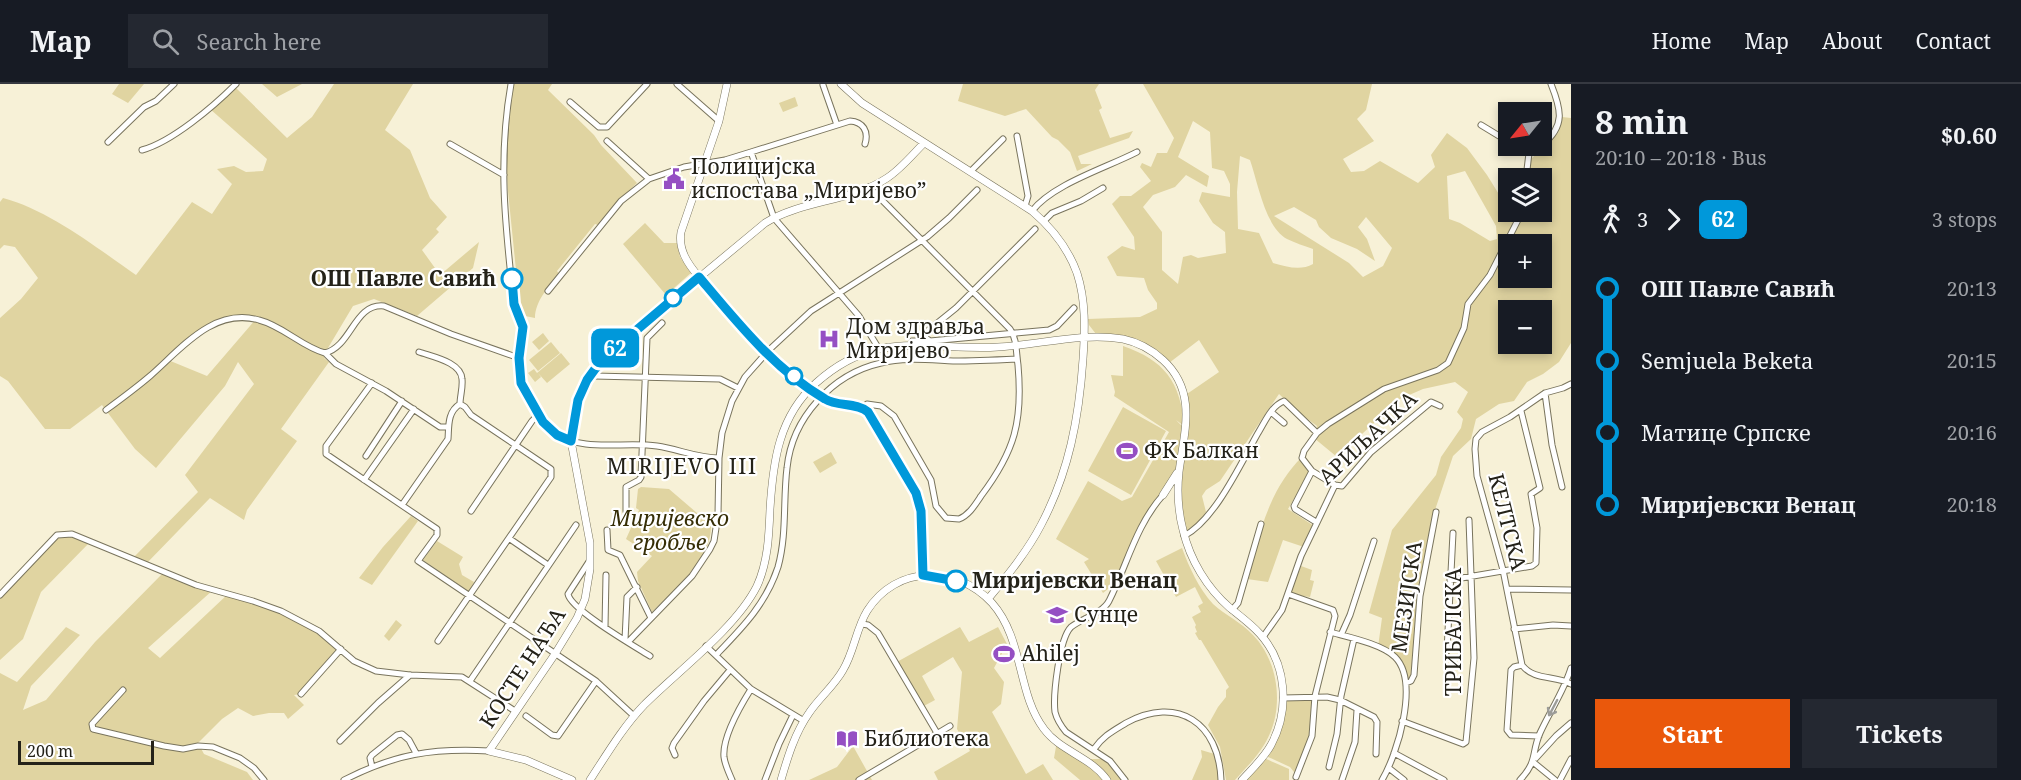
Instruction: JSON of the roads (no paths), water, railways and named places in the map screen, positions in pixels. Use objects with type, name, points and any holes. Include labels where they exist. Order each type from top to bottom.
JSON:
[{"type":"street","points":[[108,142],[144,107],[156,101],[174,84]]},
{"type":"street","points":[[142,150],[164,142],[222,98],[236,84]]},
{"type":"street","points":[[512,84],[505,122],[505,228],[514,304],[523,327],[519,358],[521,383],[538,416],[552,431],[571,441],[665,447],[699,457],[719,458]]},
{"type":"street","points":[[570,102],[599,127],[607,127],[647,84]]},
{"type":"street","points":[[677,84],[719,121]]},
{"type":"street","points":[[727,84],[719,121],[680,237],[684,255],[689,266],[777,364],[821,397],[831,402],[863,408],[874,419],[916,493],[921,511],[923,575]]},
{"type":"street","points":[[841,84],[862,103],[1029,208],[1044,221],[1062,243],[1074,265],[1082,290],[1085,322],[1082,389],[1072,447],[1062,480],[1035,537],[988,599]]},
{"type":"street","points":[[1551,84],[1560,116],[1556,131],[1552,135]]},
{"type":"street","points":[[823,85],[837,125]]},
{"type":"street","points":[[548,291],[621,201],[649,179],[666,172],[751,152],[850,121],[859,123],[867,133],[865,144]]},
{"type":"street","points":[[1482,125],[1498,135]]},
{"type":"street","points":[[1017,136],[1029,208]]},
{"type":"street","points":[[971,171],[1003,139]]},
{"type":"street","points":[[607,141],[649,179]]},
{"type":"street","name":"КОСТЕ НАЂА","points":[[489,751],[555,654],[581,611],[585,599],[591,558],[589,532],[571,441],[578,400],[587,380],[619,345],[699,277],[774,218],[869,188],[892,174],[924,143]]},
{"type":"street","points":[[450,144],[504,175]]},
{"type":"street","points":[[751,152],[774,218],[862,321],[879,349]]},
{"type":"street","points":[[1029,208],[1073,181],[1137,152]]},
{"type":"street","points":[[863,408],[867,404],[875,404],[891,412],[931,480],[936,506],[946,518],[959,519],[969,513],[995,476],[1015,434],[1019,404],[1016,346],[1013,334],[869,188]]},
{"type":"street","points":[[1044,221],[1053,213],[1103,188]]},
{"type":"street","points":[[627,641],[692,576],[710,549],[718,515],[719,458],[726,418],[738,388],[766,353],[811,311],[922,241],[977,190]]},
{"type":"street","points":[[1335,485],[1312,471],[1303,462],[1302,456],[1317,433],[1384,389],[1438,370],[1450,361],[1464,328],[1467,306],[1490,275],[1517,222]]},
{"type":"street","points":[[930,341],[926,338],[925,333],[946,316],[1035,229]]},
{"type":"street","points":[[326,353],[336,349],[343,342],[366,310],[375,306],[384,306],[519,358]]},
{"type":"street","points":[[912,341],[1054,329],[1074,308]]},
{"type":"street","points":[[106,410],[150,376],[196,335],[214,323],[228,318],[245,317],[264,321],[326,353],[336,364],[372,382],[440,426],[446,427]]},
{"type":"street","points":[[1085,322],[1089,332],[1098,338]]},
{"type":"street","points":[[626,511],[626,488],[641,477],[647,338],[662,323]]},
{"type":"street","points":[[590,780],[634,716],[706,646],[747,602],[760,577],[769,535],[776,448],[795,406],[810,389],[843,363],[879,349],[908,346],[965,348],[1016,346],[1098,338],[1127,340],[1143,346],[1163,360],[1173,372],[1184,396],[1188,420],[1178,489],[1184,536],[1203,576],[1217,595],[1263,637],[1280,671],[1283,698],[1281,720],[1272,744],[1242,780]]},
{"type":"street","points":[[402,505],[448,439],[446,427],[456,406],[460,404],[462,379],[458,370],[419,352]]},
{"type":"street","points":[[716,655],[758,609],[766,596],[778,565],[783,539],[787,465],[792,443],[810,410],[821,397],[842,379],[861,369],[891,361],[1017,359]]},
{"type":"street","points":[[594,376],[720,379],[738,388]]},
{"type":"street","points":[[372,382],[325,449],[328,456],[438,531],[418,561],[596,681],[634,716]]},
{"type":"street","name":"КЕЛТСКА","points":[[1522,664],[1503,570],[1479,485],[1474,449],[1480,433],[1521,411],[1545,393],[1571,384]]},
{"type":"street","points":[[1545,393],[1552,445],[1562,487]]},
{"type":"street","points":[[366,456],[402,401]]},
{"type":"street","points":[[1184,536],[1197,527],[1211,511],[1271,412],[1284,401],[1317,433]]},
{"type":"street","name":"АРИЉАЧКА","points":[[1263,637],[1276,619],[1288,594],[1301,556],[1335,485],[1342,486],[1371,452],[1431,402],[1440,406]]},
{"type":"street","points":[[438,641],[510,539],[552,473],[471,415],[460,404]]},
{"type":"street","points":[[364,480],[414,409]]},
{"type":"street","points":[[1450,580],[1532,566],[1536,563],[1537,528],[1531,494],[1539,488],[1521,411]]},
{"type":"street","points":[[1271,412],[1284,423]]},
{"type":"street","points":[[471,511],[515,445],[538,416]]},
{"type":"street","points":[[1125,780],[1110,760],[1066,732],[1057,718],[1055,707],[1062,646],[1072,626],[1108,603],[1143,522],[1151,509],[1166,493],[1180,468]]},
{"type":"street","points":[[1312,471],[1294,506],[1295,509],[1316,522]]},
{"type":"street","points":[[1166,493],[1178,489]]},
{"type":"street","points":[[1166,493],[1178,501]]},
{"type":"street","name":"МЕЗИЈСКА","points":[[1406,683],[1411,681],[1414,675],[1420,596],[1436,512]]},
{"type":"street","name":"ТРИБАЛСКА","points":[[1402,722],[1465,743],[1474,658],[1469,520]]},
{"type":"street","points":[[1232,610],[1237,604],[1261,524]]},
{"type":"street","points":[[470,681],[576,525]]},
{"type":"street","points":[[607,530],[608,550],[620,555],[651,618]]},
{"type":"street","points":[[1447,651],[1453,532]]},
{"type":"street","points":[[0,595],[57,536],[72,534],[196,585],[271,607],[319,630],[354,661],[376,671],[410,675],[458,676],[470,681],[515,711]]},
{"type":"street","points":[[510,539],[548,566]]},
{"type":"street","points":[[1341,634],[1350,615],[1374,541]]},
{"type":"street","points":[[591,558],[568,594],[570,601],[581,611],[650,656]]},
{"type":"street","points":[[605,627],[606,575]]},
{"type":"street","points":[[781,780],[791,747],[804,721],[846,666],[862,624],[874,601],[886,589],[901,580],[923,575],[956,580],[973,588],[988,599],[1009,630],[1031,703],[1040,724],[1052,738],[1091,764],[1107,780]]},
{"type":"street","points":[[627,641],[627,597],[637,587]]},
{"type":"street","points":[[1507,589],[1571,590]]},
{"type":"street","points":[[1288,594],[1333,610],[1335,616],[1315,696],[1312,736],[1296,777]]},
{"type":"street","points":[[862,624],[868,625],[878,633],[937,733]]},
{"type":"street","points":[[1514,629],[1553,625],[1571,627]]},
{"type":"street","points":[[1330,632],[1377,647],[1394,656],[1401,666],[1407,698],[1390,769],[1382,780]]},
{"type":"street","points":[[1329,767],[1337,734],[1340,700],[1354,639]]},
{"type":"street","points":[[706,646],[752,689],[804,721]]},
{"type":"street","points":[[300,694],[341,649]]},
{"type":"street","points":[[1539,736],[1511,735],[1507,730],[1511,670],[1522,664],[1526,670],[1536,675],[1569,683]]},
{"type":"street","points":[[1534,761],[1539,736],[1569,683],[1571,668]]},
{"type":"street","points":[[675,755],[673,745],[704,700],[730,670]]},
{"type":"street","points":[[340,741],[410,675]]},
{"type":"street","points":[[526,716],[552,735],[558,736],[596,681]]},
{"type":"street","points":[[732,780],[726,766],[724,749],[740,708],[752,689]]},
{"type":"street","points":[[123,690],[92,724],[93,729],[183,749],[206,746],[240,758],[253,767],[264,780]]},
{"type":"street","points":[[1283,698],[1327,696],[1374,717],[1377,722],[1376,754]]},
{"type":"street","points":[[1342,780],[1355,742],[1356,710]]},
{"type":"street","points":[[1094,749],[1105,735],[1144,714],[1164,711],[1175,713],[1194,721],[1212,740],[1219,756],[1221,780]]},
{"type":"street","points":[[765,780],[793,715]]},
{"type":"street","points":[[1522,779],[1534,761],[1571,723]]},
{"type":"street","points":[[859,780],[950,726]]},
{"type":"street","points":[[372,767],[370,759],[372,755],[397,735],[402,734],[407,737],[416,753]]},
{"type":"street","points":[[344,780],[372,767],[416,753],[450,749],[489,751],[526,760],[572,780]]},
{"type":"street","points":[[1394,753],[1444,780]]},
{"type":"street","points":[[1560,780],[1571,759]]},
{"type":"street","points":[[1534,761],[1555,780]]},
{"type":"street","points":[[1390,769],[1404,780]]},
{"type":"place","name":"Полицијска испостава „Миријево”","points":[[674,179]]},
{"type":"place","name":"ОШ Павле Савић","points":[[512,279]]},
{"type":"place","name":"Дом здравља Миријево","points":[[829,339]]},
{"type":"place","name":"ФК Балкан","points":[[1127,451]]},
{"type":"place","name":"Миријевски Венац","points":[[956,581]]},
{"type":"place","name":"Сунце","points":[[1057,615]]},
{"type":"place","name":"Ahilej","points":[[1004,654]]},
{"type":"place","name":"Библиотека","points":[[847,739]]},
{"type":"district","name":"MIRIJEVO III","points":[[682,466]]},
{"type":"park label","name":"Миријевско гробље","points":[[670,531]]}]
